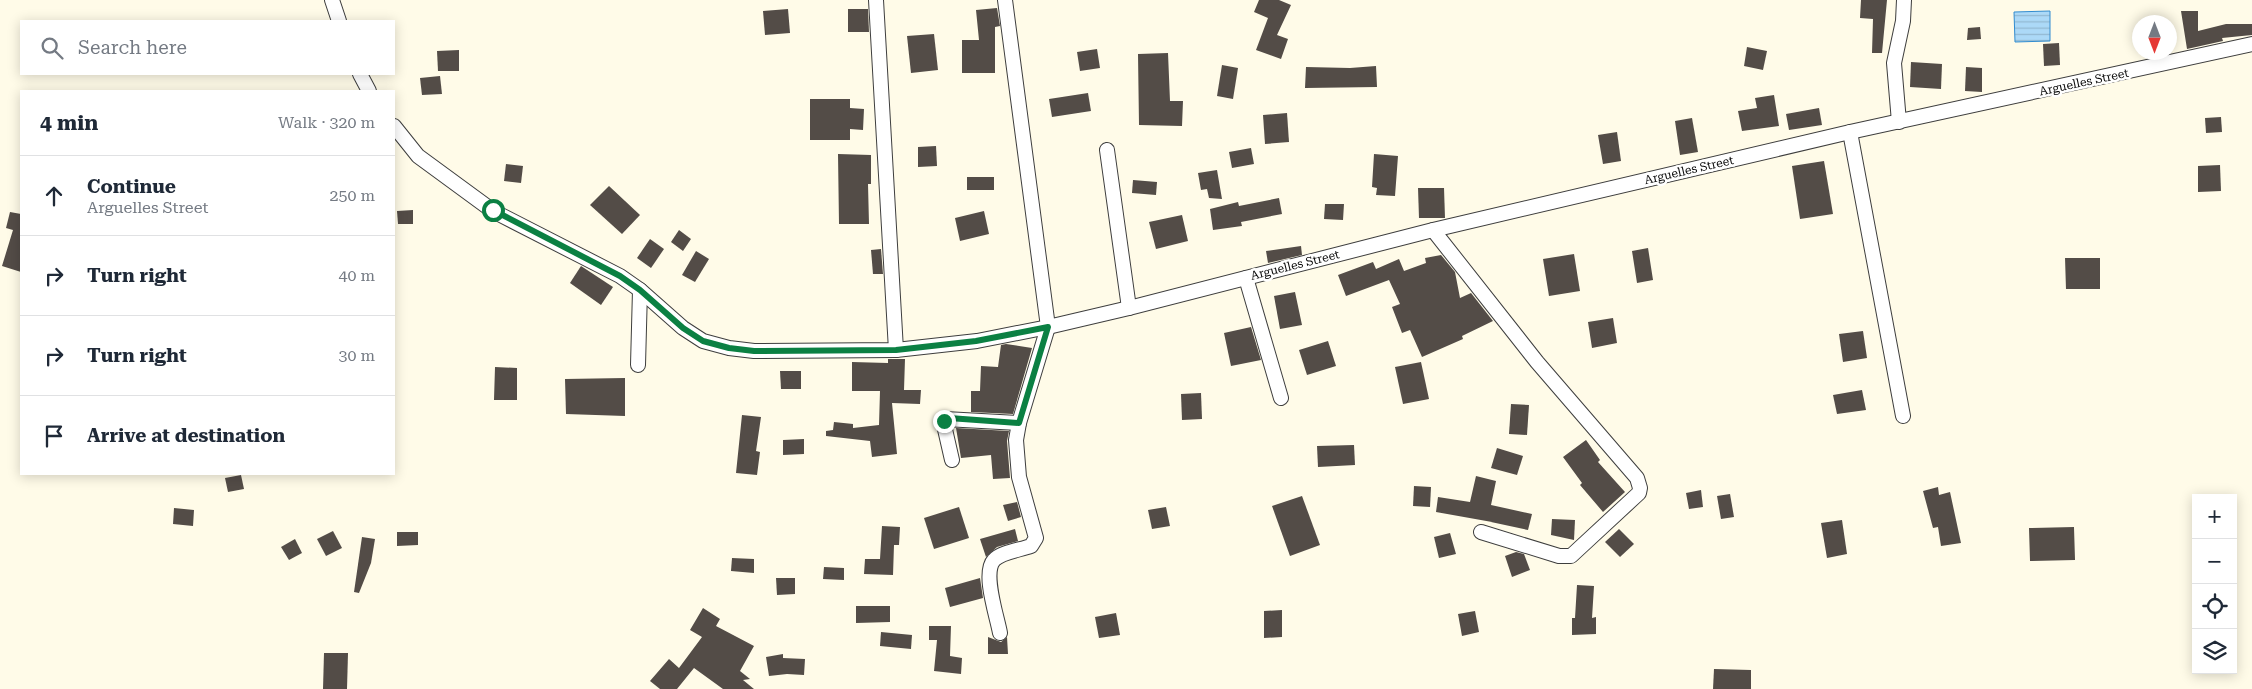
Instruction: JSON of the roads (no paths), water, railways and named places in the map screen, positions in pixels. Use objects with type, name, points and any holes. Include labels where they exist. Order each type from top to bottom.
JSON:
[{"type":"street","points":[[332,0],[339,20]]},
{"type":"street","points":[[876,0],[896,350]]},
{"type":"street","points":[[1000,633],[989,582],[991,565],[995,559],[1030,546],[1036,538],[1016,458],[1019,423],[1048,327],[1006,0]]},
{"type":"street","points":[[1899,122],[1894,63],[1903,21],[1904,0]]},
{"type":"street","name":"Arguelles Street","points":[[395,127],[418,156],[493,210],[620,276],[640,290],[683,328],[703,341],[729,348],[754,351],[896,350],[976,341],[1048,327],[1433,230],[1850,132],[2252,44]]},
{"type":"street","points":[[360,75],[368,90]]},
{"type":"street","points":[[1850,132],[1903,416]]},
{"type":"street","points":[[1107,150],[1129,308]]},
{"type":"street","points":[[1433,230],[1537,362],[1637,478],[1640,488],[1639,493],[1571,556],[1560,556],[1481,532]]},
{"type":"street","points":[[1246,278],[1281,398]]},
{"type":"street","points":[[638,365],[640,290]]},
{"type":"street","points":[[952,460],[944,425],[945,419],[1019,423]]},
{"type":"water","points":[[2050,11],[2050,41],[2015,42],[2014,12]]}]
